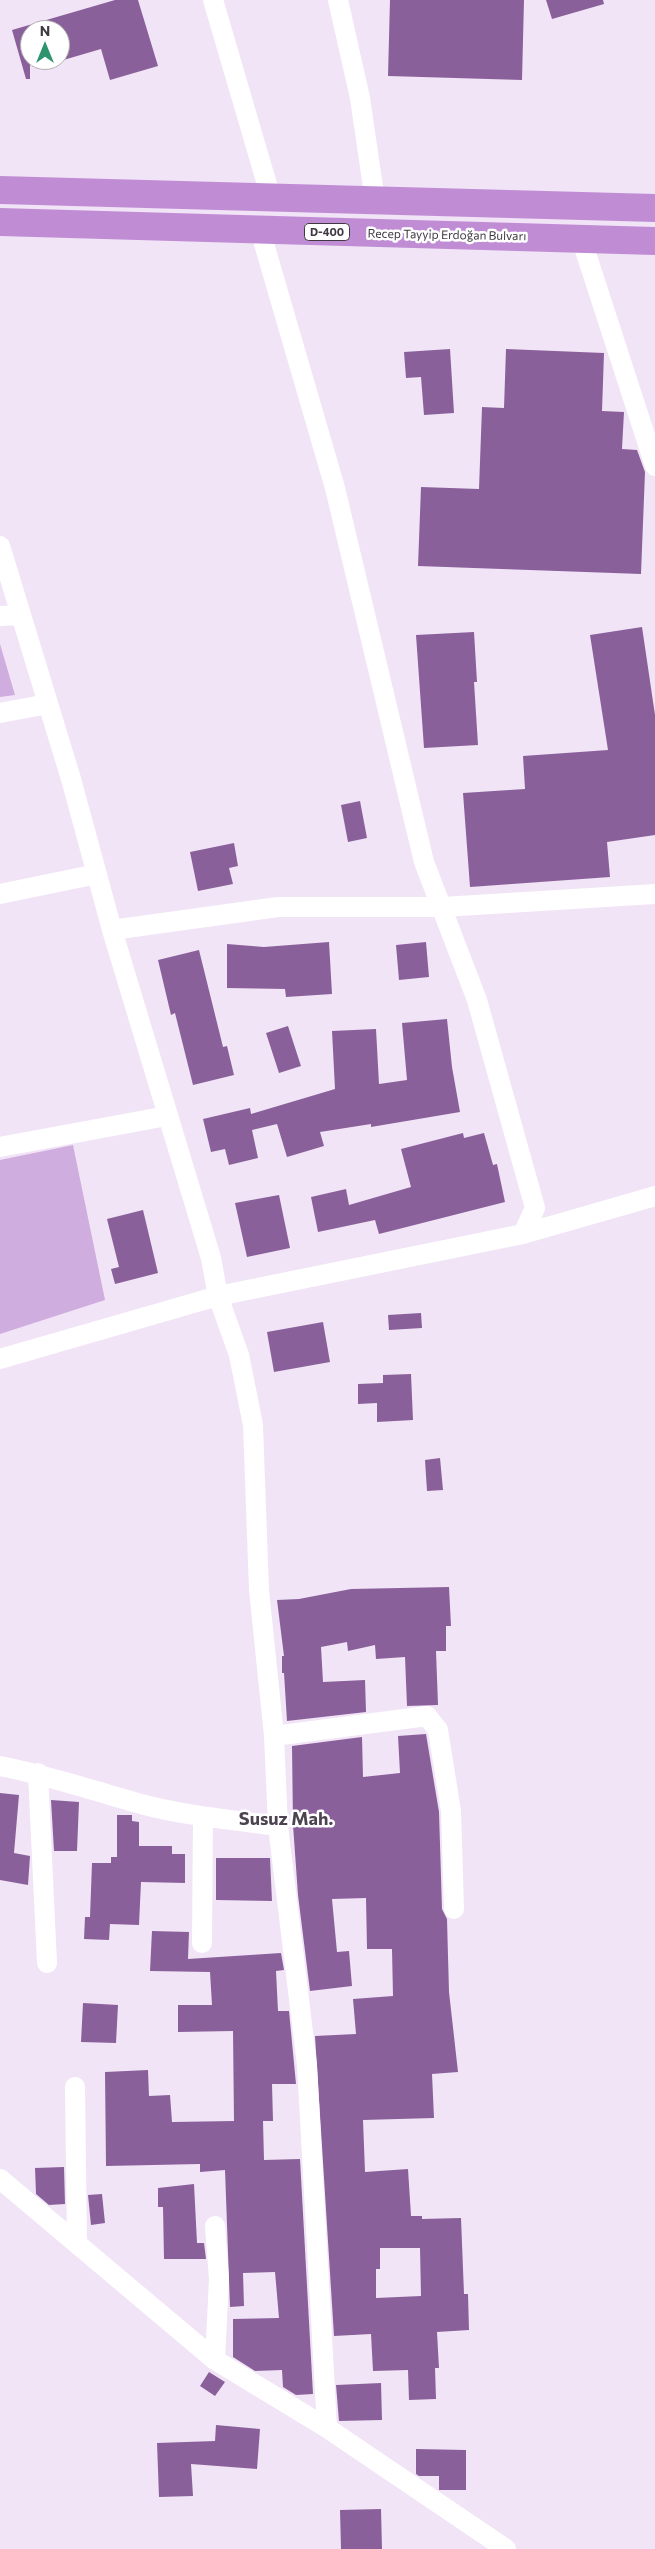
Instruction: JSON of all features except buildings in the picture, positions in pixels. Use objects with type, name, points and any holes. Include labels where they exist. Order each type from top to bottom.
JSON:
[{"type":"highway","points":[[1,186],[271,198],[655,208]]},
{"type":"highway","name":"Recep Tayyip Erdoğan Bulvarı","points":[[0,222],[655,241]]},
{"type":"street","points":[[213,0],[271,198]]},
{"type":"street","points":[[338,0],[360,98],[375,201]]},
{"type":"street","points":[[260,230],[335,488],[424,862],[478,1000],[535,1208],[523,1234]]},
{"type":"street","points":[[581,238],[655,466]]},
{"type":"street","points":[[0,546],[48,704],[167,1116],[212,1258],[218,1296],[239,1355],[252,1425],[260,1590],[274,1736],[278,1826],[307,2065],[327,2428]]},
{"type":"street","points":[[0,616],[21,615]]},
{"type":"street","points":[[0,713],[48,704]]},
{"type":"street","points":[[0,894],[97,874]]},
{"type":"street","points":[[112,930],[278,907],[443,907],[655,894]]},
{"type":"street","points":[[0,1147],[167,1116]]},
{"type":"street","points":[[0,1359],[218,1296],[523,1234],[655,1196]]},
{"type":"street","points":[[274,1736],[427,1716],[434,1723],[440,1739],[450,1811],[454,1909]]},
{"type":"street","points":[[0,1766],[38,1773],[142,1804],[203,1817],[278,1826]]},
{"type":"street","points":[[38,1773],[47,1963]]},
{"type":"street","points":[[202,1943],[203,1817]]},
{"type":"street","points":[[75,2088],[77,2244]]},
{"type":"street","points":[[0,2179],[215,2360],[327,2428],[506,2549]]},
{"type":"street","points":[[215,2226],[219,2279],[215,2360]]},
{"type":"shaded area","points":[[0,644],[15,695],[0,697]]},
{"type":"shaded area","points":[[73,1145],[105,1300],[0,1334],[0,1160]]},
{"type":"district","name":"Susuz Mah.","points":[[286,1819]]}]
